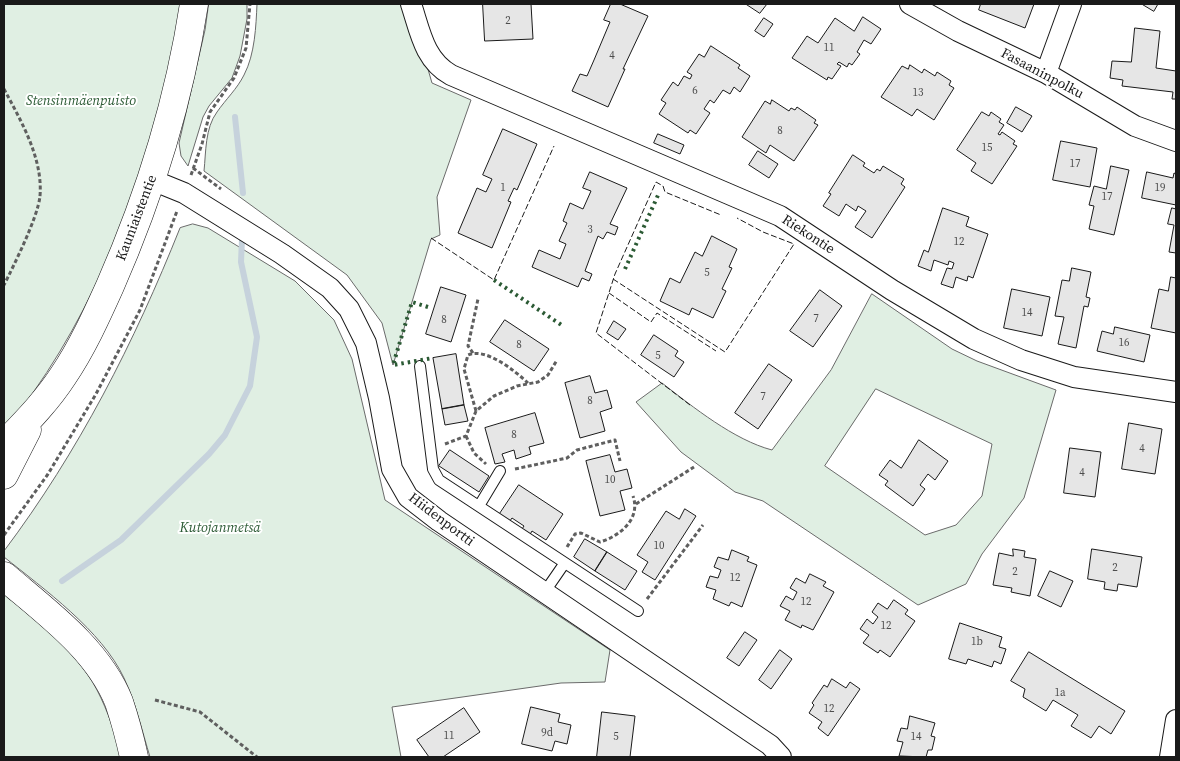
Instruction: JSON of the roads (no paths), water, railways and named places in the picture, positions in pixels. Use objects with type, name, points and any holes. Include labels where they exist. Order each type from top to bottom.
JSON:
[{"type":"main road","name":"Kauniaistentie","points":[[4,445],[35,414],[63,376],[87,338],[120,263],[152,180],[175,101],[194,4]]},
{"type":"main road","name":"Kauniaistentie","points":[[4,475],[35,414]]},
{"type":"main road","points":[[4,576],[64,628],[96,662],[118,701],[134,757]]},
{"type":"street","name":"Riekontie","points":[[411,4],[428,54],[438,68],[780,216],[892,290],[974,339],[1021,360],[1074,377],[1176,392]]},
{"type":"street","name":"Fasaaninpolku","points":[[910,4],[958,31],[1046,73],[1135,126],[1176,141]]},
{"type":"street","points":[[1046,73],[1072,4]]},
{"type":"street","name":"Hiidenportti","points":[[152,180],[184,193],[290,260],[330,288],[349,309],[366,343],[379,398],[392,469],[408,497],[439,521],[544,593],[770,745],[781,757]]},
{"type":"street","points":[[1170,757],[1176,720]]},
{"type":"lane","points":[[420,366],[433,469],[439,480],[638,611]]},
{"type":"lane","points":[[479,506],[500,471]]},
{"type":"lane","points":[[544,593],[561,562]]},
{"type":"waterway","points":[[235,117],[243,193]]},
{"type":"waterway","points":[[62,581],[121,540],[209,454],[225,435],[250,386],[257,337],[241,262],[242,239]]},
{"type":"park label","name":"Stensinmäenpuisto","points":[[81,101]]},
{"type":"park label","name":"Kutojanmetsä","points":[[220,528]]}]
